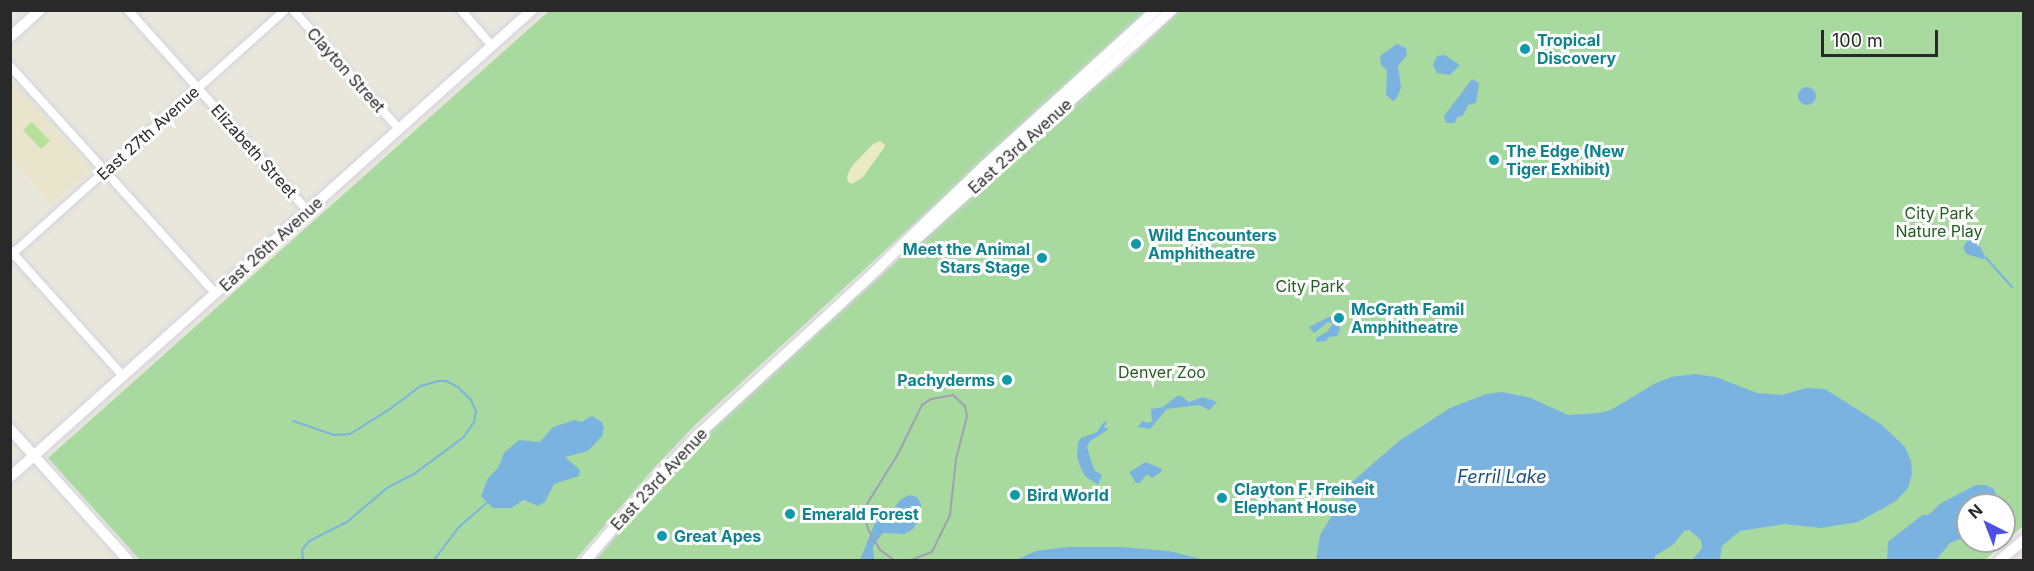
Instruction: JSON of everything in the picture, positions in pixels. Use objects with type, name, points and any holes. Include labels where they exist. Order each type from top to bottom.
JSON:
[{"type":"main road","points":[[10,37],[40,10]]},
{"type":"main road","name":"East 26th Avenue","points":[[10,477],[532,10]]},
{"type":"main road","name":"East 23rd Avenue","points":[[586,561],[691,442],[867,279],[985,165],[1156,10]]},
{"type":"main road","name":"East 23rd Avenue","points":[[867,279],[946,213],[1172,10]]},
{"type":"main road","points":[[10,429],[128,561]]},
{"type":"main road","points":[[2000,561],[2024,540]]},
{"type":"street","name":"Elizabeth Street","points":[[128,10],[308,211]]},
{"type":"street","name":"East 27th Avenue","points":[[12,254],[285,10]]},
{"type":"street","name":"Clayton Street","points":[[292,10],[399,129]]},
{"type":"street","points":[[460,10],[492,46]]},
{"type":"street","points":[[10,66],[215,294]]},
{"type":"street","points":[[12,254],[123,376]]},
{"type":"shaded area","points":[[10,79],[91,169],[51,205],[11,159]]},
{"type":"green space","points":[[549,11],[1146,11],[696,424],[655,467],[575,560],[140,560],[48,458]]},
{"type":"green space","name":"City Park","points":[[1179,11],[2023,11],[2023,526],[2016,532],[2016,493],[1956,493],[1956,553],[1993,553],[1985,560],[596,560],[666,476],[711,430],[1035,135],[1123,64]]},
{"type":"green space","points":[[32,122],[50,141],[41,149],[23,130]]},
{"type":"sand","points":[[880,141],[885,145],[884,148],[863,177],[852,184],[848,182],[847,176],[852,166],[873,144]]},
{"type":"water","points":[[1397,44],[1406,48],[1407,55],[1398,66],[1401,87],[1397,98],[1393,101],[1386,95],[1387,70],[1381,65],[1380,56]]},
{"type":"water","points":[[1445,55],[1460,65],[1450,75],[1437,73],[1433,65],[1437,56]]},
{"type":"water","points":[[1472,79],[1479,83],[1476,103],[1468,105],[1463,116],[1457,117],[1455,123],[1446,123],[1444,116]]},
{"type":"water","points":[[1803,87],[1811,87],[1816,92],[1814,103],[1803,105],[1798,100],[1798,92]]},
{"type":"water","points":[[1968,240],[1977,241],[1986,258],[1966,254],[1963,247]]},
{"type":"water","points":[[1331,316],[1338,321],[1340,330],[1337,336],[1316,342],[1316,338],[1328,331],[1333,323],[1328,322],[1314,333],[1309,327]]},
{"type":"water","name":"Ferril Lake","points":[[1695,374],[1716,377],[1757,393],[1782,395],[1806,388],[1825,389],[1882,425],[1905,447],[1911,461],[1912,474],[1908,488],[1896,501],[1858,522],[1821,528],[1784,524],[1740,531],[1722,546],[1720,560],[1692,560],[1702,548],[1701,540],[1689,530],[1684,531],[1674,544],[1655,556],[1654,560],[1316,560],[1320,535],[1353,481],[1399,441],[1450,408],[1486,394],[1502,392],[1531,398],[1568,415],[1599,413],[1611,410],[1654,384],[1671,377]]},
{"type":"water","points":[[1177,396],[1189,402],[1203,397],[1217,402],[1209,410],[1199,405],[1167,409],[1150,429],[1138,427],[1142,421],[1149,423],[1152,421],[1151,409],[1163,407]]},
{"type":"water","points":[[592,416],[602,422],[604,428],[602,436],[588,451],[565,457],[580,470],[579,476],[554,484],[545,502],[538,506],[524,500],[511,508],[493,508],[481,496],[488,478],[498,468],[504,453],[519,440],[540,442],[553,427],[575,420],[581,422]]},
{"type":"water","points":[[1108,420],[1104,427],[1109,429],[1090,441],[1087,447],[1094,470],[1102,475],[1098,485],[1085,476],[1080,466],[1077,456],[1078,442],[1081,438],[1097,432]]},
{"type":"water","points":[[1146,462],[1162,469],[1161,472],[1152,478],[1147,474],[1140,483],[1136,483],[1129,472]]},
{"type":"water","points":[[1976,485],[1986,485],[1994,489],[1995,493],[1960,493]]},
{"type":"water","points":[[909,495],[917,497],[921,504],[918,521],[913,529],[904,534],[883,533],[873,546],[874,560],[860,560],[879,513],[892,511],[900,500]]},
{"type":"water","points":[[1956,495],[1956,541],[1950,543],[1936,560],[1887,560],[1888,542],[1922,515],[1928,515],[1941,503]]},
{"type":"water","points":[[1067,547],[1121,547],[1169,551],[1205,560],[1016,560],[1036,551]]},
{"type":"waterway","points":[[1986,258],[2012,287]]},
{"type":"waterway","points":[[293,421],[334,435],[350,434],[421,386],[438,381],[446,381],[458,387],[471,400],[476,411],[474,422],[464,437],[414,474],[387,488],[347,522],[309,541],[302,550],[303,560]]},
{"type":"waterway","points":[[434,560],[459,527],[487,503]]},
{"type":"railway","points":[[894,560],[880,550],[869,531],[865,519],[867,504],[898,454],[922,405],[931,399],[953,395],[965,406],[967,416],[956,459],[950,515],[932,552],[911,560]]},
{"type":"place","name":"Tropical Discovery","points":[[1525,49]]},
{"type":"place","name":"The Edge (New Tiger Exhibit)","points":[[1494,160]]},
{"type":"place","name":"Wild Encounters Amphitheatre","points":[[1136,244]]},
{"type":"place","name":"Meet the Animal Stars Stage","points":[[1042,258]]},
{"type":"place","name":"McGrath Famil Amphitheatre","points":[[1339,318]]},
{"type":"place","name":"Pachyderms","points":[[1007,380]]},
{"type":"place","name":"Bird World","points":[[1015,495]]},
{"type":"place","name":"Clayton F. Freiheit Elephant House","points":[[1222,498]]},
{"type":"place","name":"Emerald Forest","points":[[790,514]]},
{"type":"place","name":"Great Apes","points":[[662,536]]},
{"type":"park label","name":"City Park Nature Play","points":[[1939,222]]},
{"type":"park label","name":"Denver Zoo","points":[[1162,372]]}]
